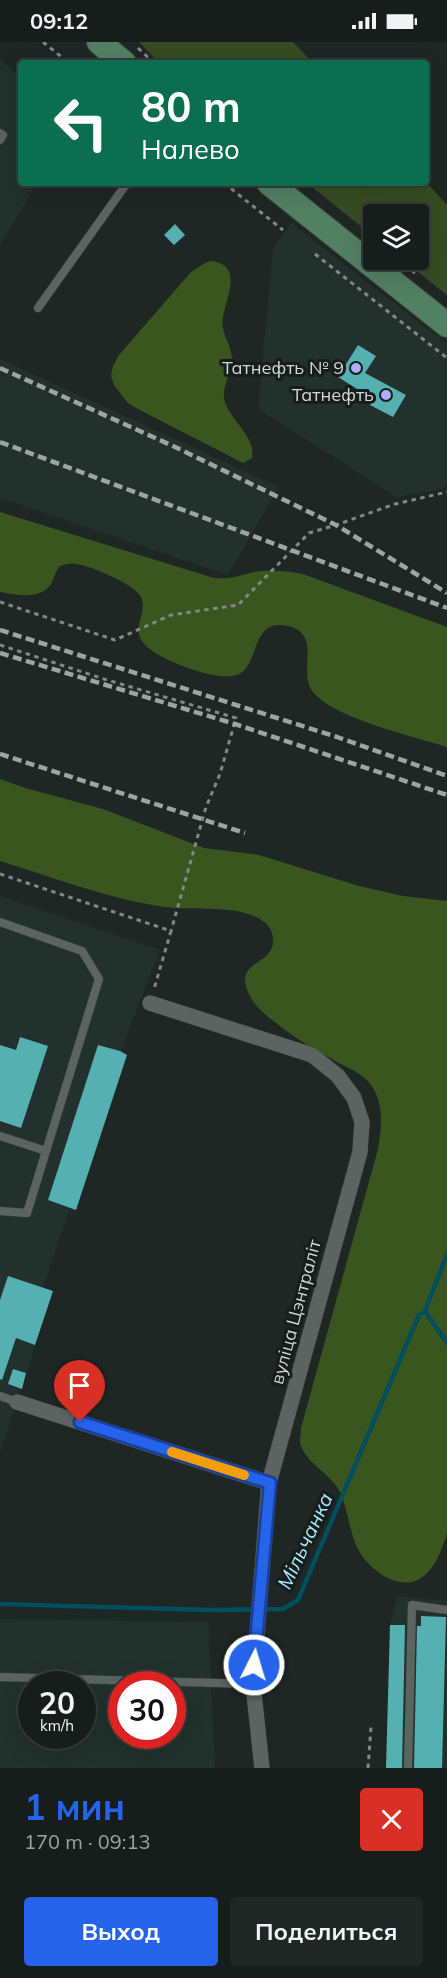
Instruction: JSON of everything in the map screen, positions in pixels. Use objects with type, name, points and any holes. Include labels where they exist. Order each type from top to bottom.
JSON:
[{"type":"main road","points":[[99,42],[128,53]]},
{"type":"main road","points":[[273,186],[447,325]]},
{"type":"street","name":"вуліца Цэнтраліт","points":[[150,1003],[312,1055],[338,1076],[354,1098],[362,1122],[360,1152],[270,1483],[252,1684],[261,1768]]},
{"type":"street","points":[[17,1402],[270,1483]]},
{"type":"lane","points":[[0,133],[3,135],[0,140]]},
{"type":"lane","points":[[38,308],[125,186]]},
{"type":"lane","points":[[0,922],[82,951],[99,979],[27,1213],[0,1210]]},
{"type":"lane","points":[[0,1136],[46,1150]]},
{"type":"lane","points":[[0,1396],[17,1402]]},
{"type":"lane","points":[[408,1768],[412,1605],[447,1610]]},
{"type":"lane","points":[[0,1677],[252,1684]]},
{"type":"path","points":[[43,42],[65,60]]},
{"type":"path","points":[[128,53],[146,60]]},
{"type":"path","points":[[228,186],[283,230]]},
{"type":"path","points":[[315,254],[447,358]]},
{"type":"path","points":[[0,602],[116,640],[171,615],[238,605],[309,533],[395,504],[447,492]]},
{"type":"path","points":[[0,645],[236,718],[220,774],[206,807],[150,1003]]},
{"type":"path","points":[[0,874],[171,931]]},
{"type":"path","points":[[368,1768],[371,1727]]},
{"type":"shaded area","points":[[0,60],[18,75],[18,186],[35,186],[0,245]]},
{"type":"shaded area","points":[[291,223],[447,344],[447,484],[443,489],[397,497],[258,409],[273,248]]},
{"type":"shaded area","points":[[0,359],[279,487],[228,575],[0,498]]},
{"type":"shaded area","points":[[0,896],[160,950],[121,1050],[127,1055],[76,1210],[70,1208],[43,1287],[53,1291],[0,1453]]},
{"type":"shaded area","points":[[397,1596],[447,1601],[447,1768],[386,1768],[390,1625]]},
{"type":"shaded area","points":[[0,1619],[208,1622],[215,1768],[0,1768]]},
{"type":"green space","points":[[139,42],[293,42],[310,60],[156,60]]},
{"type":"green space","points":[[429,185],[447,205],[447,295],[416,270],[429,270],[429,204],[363,204],[363,228],[311,186]]},
{"type":"green space","points":[[212,261],[223,265],[229,271],[231,279],[223,328],[232,360],[224,399],[229,411],[251,444],[252,458],[243,463],[128,403],[114,385],[111,376],[119,355],[191,272]]},
{"type":"green space","points":[[0,512],[214,578],[266,571],[303,574],[447,627],[447,747],[376,726],[324,702],[313,692],[309,684],[308,654],[304,637],[298,630],[288,626],[276,625],[268,628],[262,634],[247,667],[241,673],[233,676],[222,676],[182,666],[151,650],[140,637],[139,624],[143,604],[141,597],[131,587],[92,568],[75,564],[60,566],[47,589],[34,594],[20,595],[0,592]]},
{"type":"green space","points":[[0,779],[103,809],[204,848],[259,855],[359,886],[403,896],[447,901],[447,1534],[433,1566],[417,1580],[398,1582],[388,1578],[363,1557],[350,1528],[340,1492],[306,1455],[300,1442],[301,1428],[378,1149],[381,1113],[373,1087],[359,1074],[289,1033],[264,1014],[252,1000],[245,984],[246,975],[250,968],[269,952],[273,944],[272,933],[268,925],[260,919],[249,914],[224,909],[170,908],[138,902],[98,892],[0,861]]},
{"type":"building","points":[[175,224],[185,235],[174,245],[164,235]]},
{"type":"building","points":[[358,345],[376,356],[365,373],[406,395],[393,417],[370,405],[373,399],[338,377]]},
{"type":"building","points":[[20,1037],[48,1046],[21,1128],[0,1121],[0,1045],[16,1050]]},
{"type":"building","points":[[98,1045],[127,1055],[76,1210],[48,1200]]},
{"type":"building","points":[[8,1276],[53,1291],[35,1345],[16,1338],[2,1380],[0,1379],[0,1300]]},
{"type":"building","points":[[13,1369],[26,1373],[22,1389],[8,1384]]},
{"type":"building","points":[[421,1616],[446,1617],[442,1768],[414,1768],[417,1626],[421,1626]]},
{"type":"building","points":[[390,1625],[405,1625],[402,1768],[386,1768]]},
{"type":"waterway","name":"Мільчанка","points":[[0,1604],[211,1610],[283,1609],[298,1600],[419,1315],[425,1311],[447,1254]]},
{"type":"waterway","points":[[425,1311],[447,1343]]},
{"type":"railway","points":[[0,368],[173,446],[336,525],[447,593]]},
{"type":"railway","points":[[0,442],[447,608]]},
{"type":"railway","points":[[0,630],[337,737],[447,776]]},
{"type":"railway","points":[[0,653],[235,724],[447,795]]},
{"type":"railway","points":[[0,754],[245,833]]},
{"type":"slow traffic","points":[[172,1452],[244,1475]]},
{"type":"place","name":"Татнефть № 9","points":[[356,368]]},
{"type":"place","name":"Татнефть","points":[[386,395]]},
{"type":"route","points":[[80,1422],[270,1483],[254,1665]]}]
